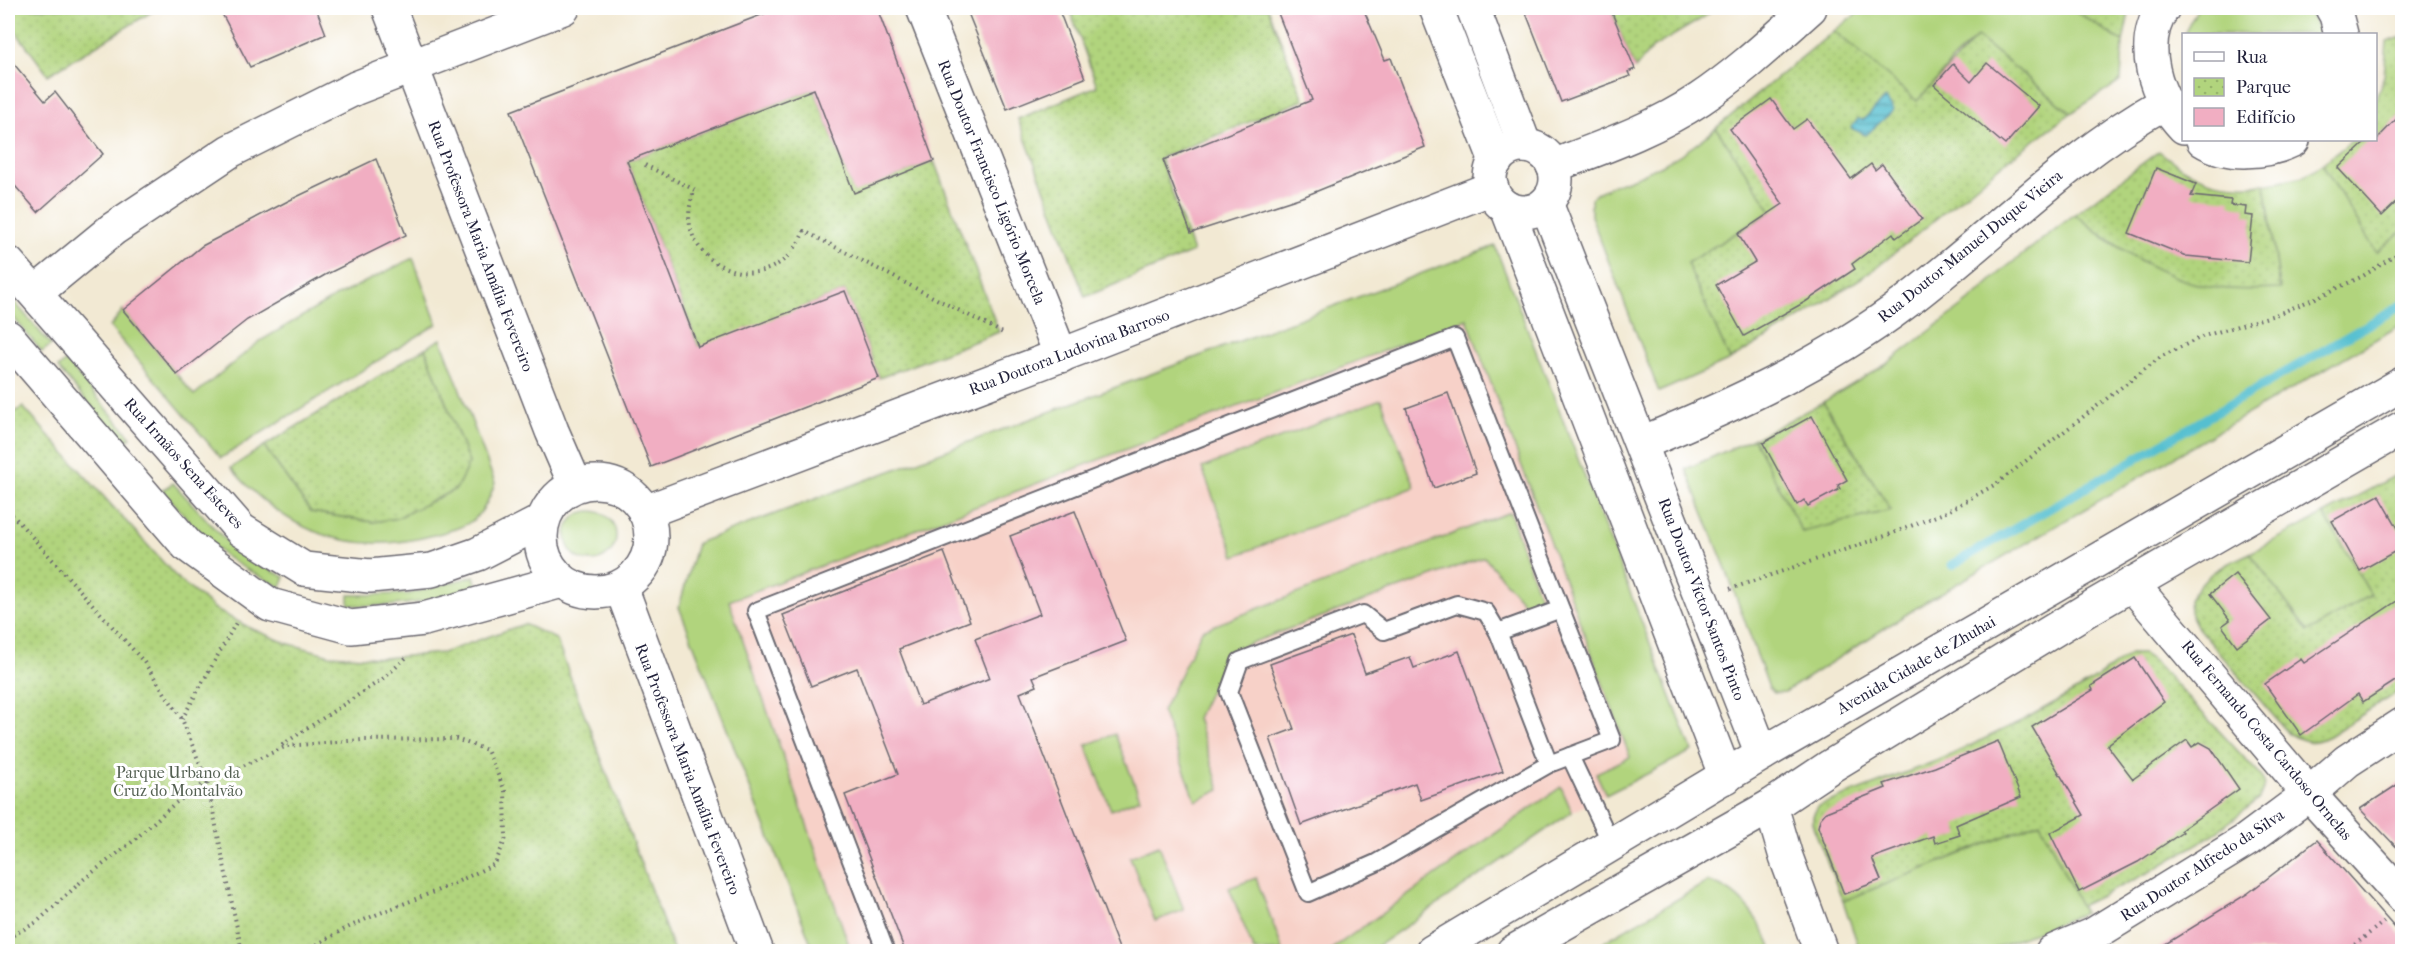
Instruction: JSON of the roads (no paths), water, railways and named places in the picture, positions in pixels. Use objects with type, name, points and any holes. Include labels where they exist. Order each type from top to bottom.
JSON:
[{"type":"street","name":"Rua Professora Maria Amália Fevereiro","points":[[389,8],[552,431],[575,484]]},
{"type":"street","points":[[35,293],[113,229],[230,151],[356,88],[562,8]]},
{"type":"street","name":"Rua Doutor Francisco Ligório Morcela","points":[[923,8],[1061,356]]},
{"type":"street","points":[[1436,8],[1498,186],[1726,777]]},
{"type":"street","points":[[1473,8],[1525,146]]},
{"type":"street","points":[[1553,166],[1651,126],[1700,99],[1762,51],[1810,8]]},
{"type":"street","points":[[2163,8],[2151,42],[2153,74],[2174,115]]},
{"type":"street","name":"Rua Doutor Manuel Duque Vieira","points":[[1642,443],[1761,389],[1848,342],[1923,288],[2084,154],[2174,115]]},
{"type":"street","points":[[2205,141],[2234,150],[2264,150],[2290,141]]},
{"type":"street","points":[[1525,146],[1536,148],[1545,154],[1553,166],[1556,184],[1546,203],[1528,212],[1517,212],[1498,186],[1503,153],[1514,147],[1525,146]]},
{"type":"street","name":"Rua Doutora Ludovina Barroso","points":[[645,512],[1061,356],[1498,186]]},
{"type":"street","name":"Rua Doutor Víctor Santos Pinto","points":[[1546,203],[1762,754]]},
{"type":"street","name":"Rua Irmãos Sena Esteves","points":[[8,263],[241,530],[304,569],[370,576],[432,570],[478,554],[542,521]]},
{"type":"street","points":[[8,337],[187,545],[270,605],[351,627],[424,619],[561,581]]},
{"type":"street","name":"Avenida Cidade de Zhuhai","points":[[1432,951],[1762,754],[2403,384]]},
{"type":"street","points":[[1513,951],[1771,806],[1831,766],[2132,584],[2403,428]]},
{"type":"street","points":[[600,481],[618,486],[634,496],[645,512],[651,528],[651,546],[635,577],[621,587],[606,592],[575,589],[561,581],[550,569],[543,554],[540,538],[542,521],[551,504],[575,484],[600,481]]},
{"type":"street","name":"Rua Fernando Costa Cardoso Ornelas","points":[[2132,584],[2309,794],[2396,906]]},
{"type":"street","name":"Rua Professora Maria Amália Fevereiro","points":[[621,587],[758,951]]},
{"type":"street","name":"Rua Doutor Alfredo da Silva","points":[[2052,951],[2094,934],[2247,840],[2309,794],[2347,761],[2403,724]]},
{"type":"street","points":[[1771,806],[1786,857],[1821,951]]},
{"type":"lane","points":[[886,951],[756,611],[1455,338],[1612,740],[1548,764],[1376,863],[1308,893],[1229,692],[1240,661],[1363,614],[1384,631],[1457,604],[1486,612],[1498,632],[1548,764]]},
{"type":"lane","points":[[1498,632],[1561,609]]},
{"type":"lane","points":[[1570,756],[1612,845]]},
{"type":"water","points":[[1885,98],[1894,110],[1866,135],[1851,128],[1858,119],[1863,120]]},
{"type":"waterway","points":[[1952,565],[2402,305]]},
{"type":"park label","name":"Parque Urbano da Cruz do Montalvão","points":[[178,781]]}]
